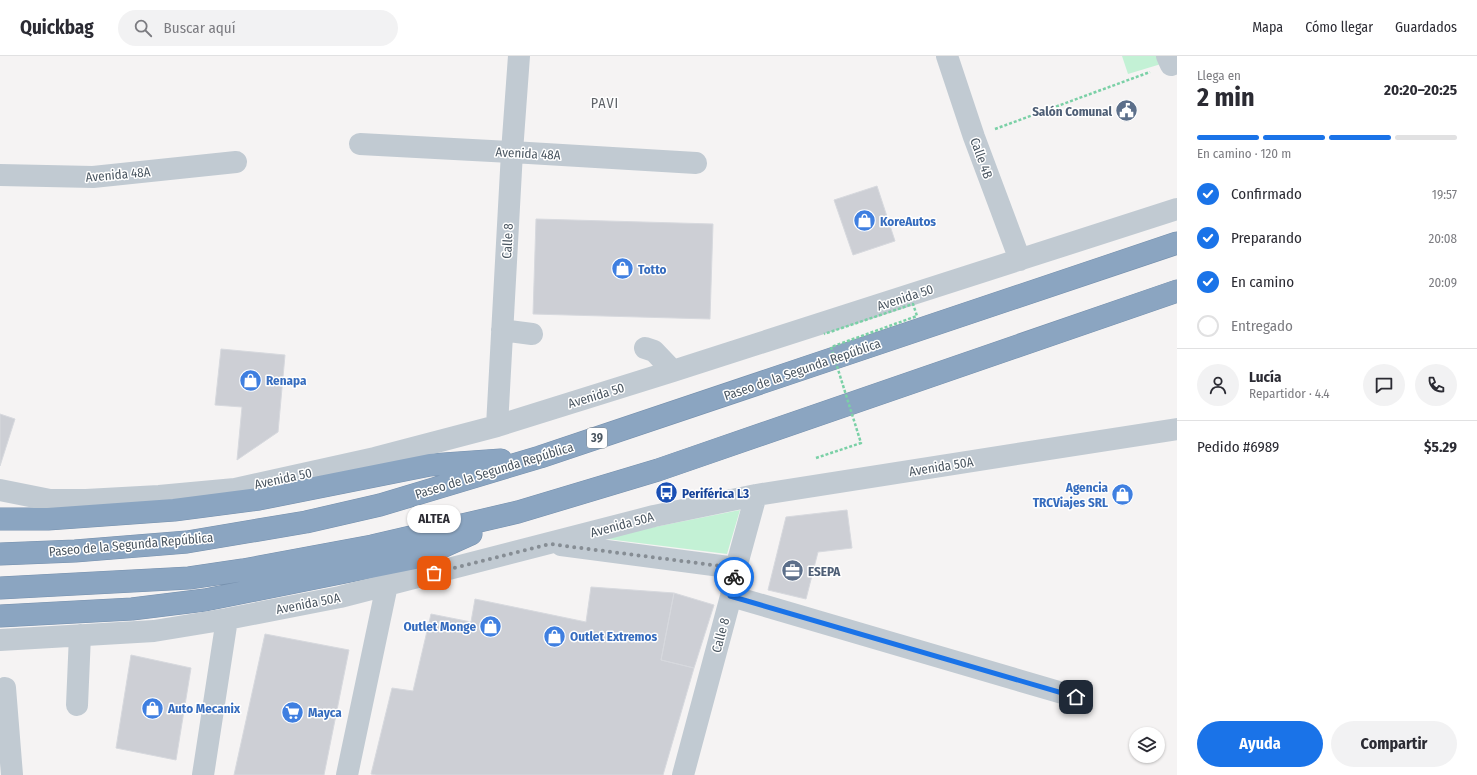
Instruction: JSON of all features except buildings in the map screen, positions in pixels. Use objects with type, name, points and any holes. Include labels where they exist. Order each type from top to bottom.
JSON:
[{"type":"highway","name":"Paseo de la Segunda República","points":[[0,554],[75,551],[188,542],[306,522],[380,506],[540,457],[1177,243]]},
{"type":"highway","points":[[0,588],[189,578],[235,572],[372,546],[518,512],[658,470],[1177,291]]},
{"type":"highway","points":[[0,519],[48,518],[174,510],[259,499],[430,464],[540,457]]},
{"type":"highway","points":[[0,616],[132,609],[206,600],[420,557],[518,512]]},
{"type":"street","name":"Calle 8","points":[[497,426],[512,152],[519,56]]},
{"type":"street","name":"Calle 4B","points":[[947,56],[974,137],[1020,260]]},
{"type":"street","name":"Avenida 48A","points":[[360,144],[696,164]]},
{"type":"street","name":"Avenida 48A","points":[[0,175],[93,177],[236,162]]},
{"type":"street","name":"Avenida 50","points":[[0,490],[50,500],[86,500],[159,496],[235,489],[375,458],[497,426],[1020,260],[1177,208]]},
{"type":"street","points":[[502,330],[532,334]]},
{"type":"street","points":[[645,348],[654,351],[673,371]]},
{"type":"street","name":"Avenida 50A","points":[[0,640],[154,631],[227,619],[340,597],[654,516],[756,495],[1177,429]]},
{"type":"street","name":"Calle 8","points":[[683,775],[756,495]]},
{"type":"street","points":[[550,544],[736,568]]},
{"type":"street","points":[[347,775],[387,585]]},
{"type":"street","points":[[730,596],[1076,697]]},
{"type":"street","points":[[204,775],[227,619]]},
{"type":"street","points":[[77,705],[80,635]]},
{"type":"street","points":[[5,688],[4,723],[12,775]]},
{"type":"path","points":[[974,137],[1172,61]]},
{"type":"path","points":[[816,458],[861,443],[831,347],[917,316],[913,304],[824,334]]},
{"type":"green space","points":[[1122,56],[1167,56],[1161,64],[1128,74]]},
{"type":"green space","points":[[740,510],[727,554],[599,538]]},
{"type":"way so far","points":[[434,573],[550,544],[736,568],[734,577]]},
{"type":"place","name":"Salón Comunal","points":[[1127,111]]},
{"type":"place","name":"KoreAutos","points":[[865,221]]},
{"type":"place","name":"Totto","points":[[623,269]]},
{"type":"place","name":"Renapa","points":[[250,380]]},
{"type":"place","name":"Periférica L3","points":[[667,493]]},
{"type":"place","name":"Agencia TRCViajes SRL","points":[[1123,494]]},
{"type":"place","name":"ESEPA","points":[[793,571]]},
{"type":"place","name":"ALTEA","points":[[434,573]]},
{"type":"place","name":"Outlet Monge","points":[[491,626]]},
{"type":"place","name":"Outlet Extremos","points":[[554,636]]},
{"type":"place","name":"Auto Mecanix","points":[[153,708]]},
{"type":"place","name":"Mayca","points":[[292,712]]},
{"type":"district","name":"PAVI","points":[[605,103]]},
{"type":"route","points":[[734,577],[730,596],[1076,697]]}]
